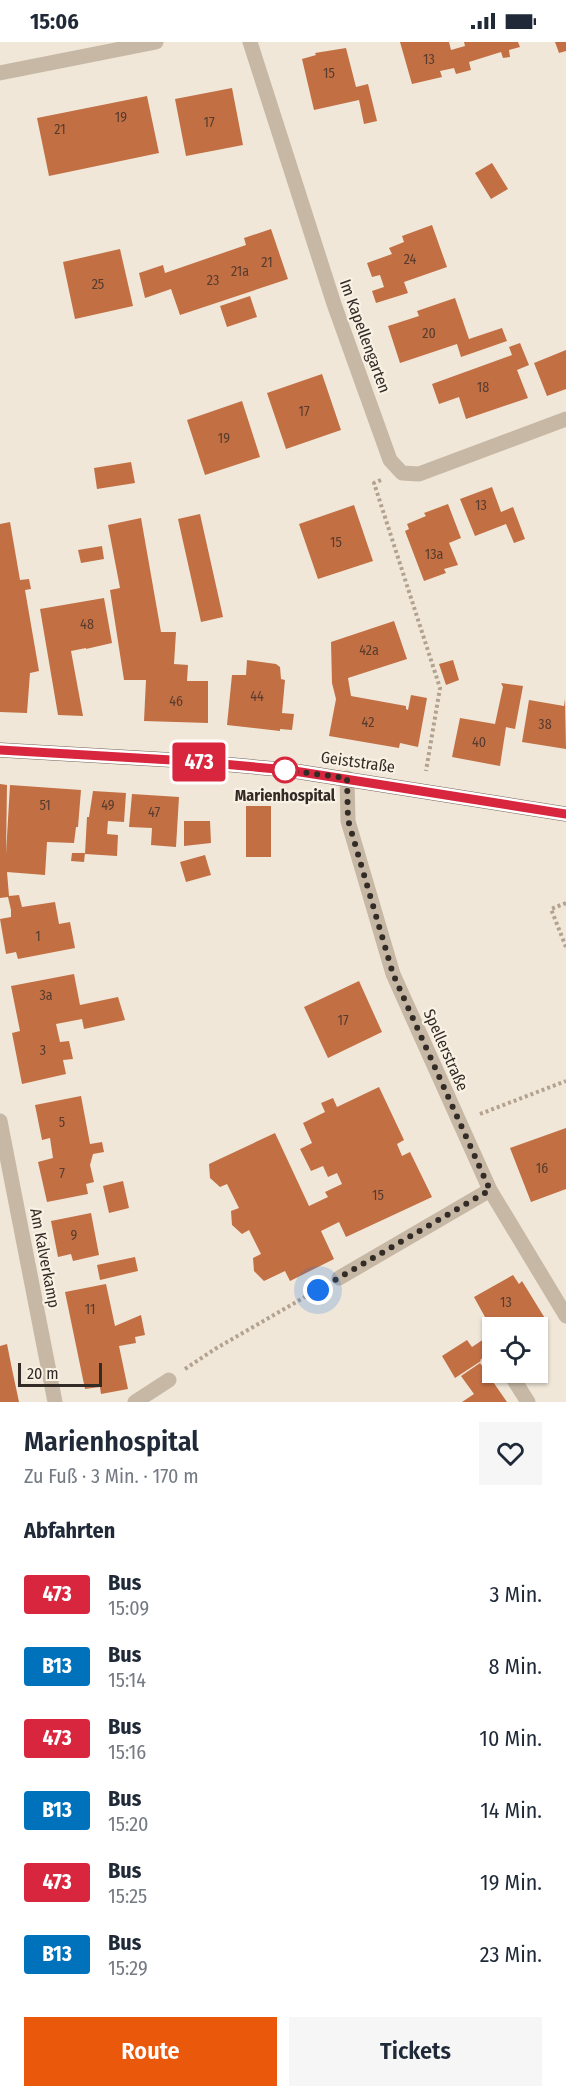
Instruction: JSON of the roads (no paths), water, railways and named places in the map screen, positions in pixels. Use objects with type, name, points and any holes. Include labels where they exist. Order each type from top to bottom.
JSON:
[{"type":"main road","name":"Geiststraße","points":[[0,750],[189,761],[347,778],[566,814]]},
{"type":"street","points":[[0,73],[156,42]]},
{"type":"street","name":"Im Kapellengarten","points":[[250,42],[334,304],[390,460],[402,473],[419,474],[566,418]]},
{"type":"street","name":"Spellerstraße","points":[[347,778],[348,820],[393,974],[490,1190],[566,1316]]},
{"type":"street","name":"Am Kalverkamp","points":[[0,1121],[55,1402]]},
{"type":"street","points":[[339,1278],[490,1190]]},
{"type":"street","points":[[135,1402],[169,1380]]},
{"type":"street","points":[[516,1383],[528,1402]]},
{"type":"place","name":"Marienhospital","points":[[285,770]]}]
